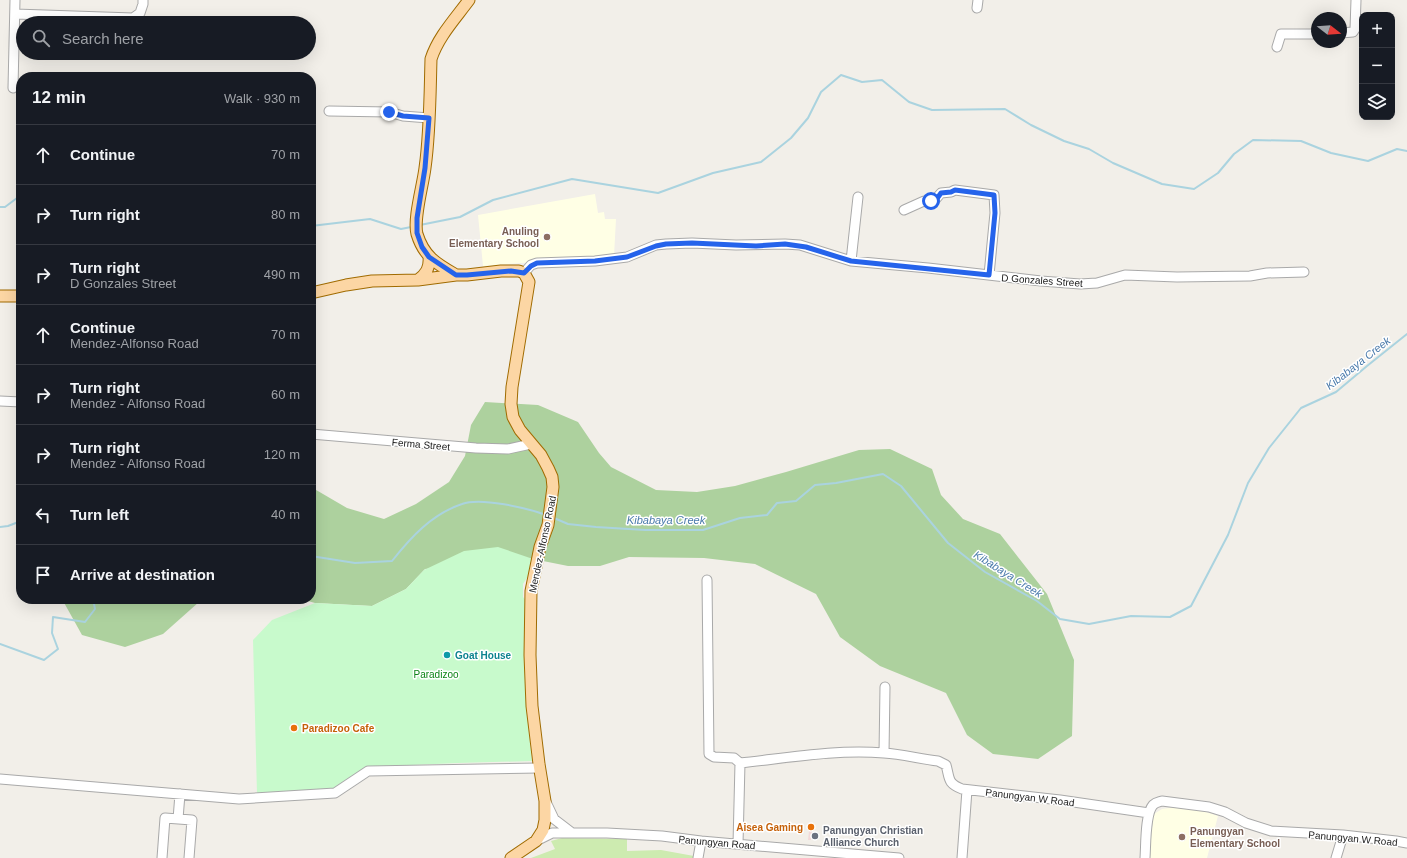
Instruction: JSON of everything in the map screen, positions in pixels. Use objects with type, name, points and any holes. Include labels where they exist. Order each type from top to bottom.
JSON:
[{"type":"main road","points":[[456,275],[429,257],[422,247],[417,233],[417,218],[425,168],[429,118],[431,59],[439,40],[469,0]]},
{"type":"main road","points":[[418,280],[427,271],[430,263],[429,257]]},
{"type":"main road","points":[[316,292],[372,281],[418,280],[456,275],[511,271],[524,273]]},
{"type":"main road","name":"Mendez-Alfonso Road","points":[[511,858],[536,840],[543,830],[545,820],[545,801],[539,768],[532,699],[530,655],[531,591],[540,547],[548,526],[553,488],[552,477],[541,455],[520,430],[513,417],[511,404],[512,387],[529,282],[524,273]]},
{"type":"main road","points":[[0,296],[16,296]]},
{"type":"street","points":[[13,88],[15,0]]},
{"type":"street","points":[[136,16],[140,13],[143,0]]},
{"type":"street","points":[[1347,32],[1353,32],[1355,29],[1356,0]]},
{"type":"street","points":[[14,14],[74,16]]},
{"type":"street","points":[[1276,47],[1280,34],[1311,34]]},
{"type":"street","points":[[329,111],[389,112],[403,116],[429,118]]},
{"type":"street","points":[[904,210],[924,201],[934,201],[941,193],[955,190],[994,195],[995,213],[989,275]]},
{"type":"street","points":[[851,261],[858,197]]},
{"type":"street","name":"D Gonzales Street","points":[[524,273],[531,266],[537,263],[595,261],[627,257],[656,246],[692,243],[743,246],[785,244],[800,245],[851,261],[1080,284],[1097,283],[1125,275],[1184,277],[1250,276],[1267,273],[1304,272]]},
{"type":"street","points":[[0,401],[16,402]]},
{"type":"street","name":"Ferma Street","points":[[316,434],[476,448],[508,449],[531,444]]},
{"type":"street","points":[[707,580],[709,754],[714,757],[734,758],[740,763],[738,844]]},
{"type":"street","points":[[884,753],[885,687]]},
{"type":"street","name":"Panungyan W Road","points":[[740,763],[820,754],[861,752],[884,753],[943,763],[946,765],[951,784],[967,790],[1060,800],[1149,813],[1156,802],[1177,802],[1209,807],[1225,812],[1246,823],[1271,831],[1343,836],[1407,843]]},
{"type":"street","points":[[0,779],[239,799],[335,793],[368,771],[539,768]]},
{"type":"street","points":[[962,858],[967,790]]},
{"type":"street","points":[[178,819],[180,794]]},
{"type":"street","points":[[545,801],[554,819],[571,832]]},
{"type":"street","points":[[1145,858],[1149,813]]},
{"type":"street","points":[[162,858],[165,818],[192,820],[188,858]]},
{"type":"street","name":"Panungyan Road","points":[[536,840],[552,833],[571,832],[662,836],[701,841],[899,858]]},
{"type":"street","points":[[1336,858],[1343,836]]},
{"type":"street","points":[[698,858],[701,841]]},
{"type":"shaded area","name":"Anuling Elementary School","points":[[595,194],[598,213],[604,212],[605,219],[616,219],[614,256],[483,266],[478,215]]},
{"type":"shaded area","name":"Panungyan Elementary School","points":[[1176,807],[1200,810],[1218,816],[1207,858],[1148,858],[1154,814],[1162,809]]},
{"type":"shaded area","points":[[810,822],[813,823],[811,840],[808,840]]},
{"type":"green space","points":[[485,402],[538,405],[578,422],[599,453],[611,467],[656,490],[697,492],[735,486],[859,450],[890,449],[932,469],[941,495],[963,519],[1000,534],[1047,594],[1074,660],[1072,736],[1038,759],[993,754],[967,735],[946,693],[880,666],[840,637],[816,594],[755,564],[704,558],[629,557],[600,566],[568,566],[533,559],[425,569],[406,589],[372,606],[316,603],[316,490],[347,508],[384,519],[416,504],[449,482],[465,456],[471,425]]},
{"type":"green space","name":"Paradizoo","points":[[498,547],[533,559],[530,573],[523,584],[523,597],[527,602],[526,700],[532,761],[366,767],[332,789],[257,794],[253,640],[272,620],[312,604],[372,606],[406,589],[424,570],[464,551]]},
{"type":"green space","points":[[65,604],[197,604],[163,634],[125,647],[82,635]]},
{"type":"green space","points":[[562,838],[627,839],[627,851],[661,850],[694,856],[693,858],[531,858],[555,849],[551,841]]},
{"type":"waterway","points":[[420,225],[460,217],[493,200],[572,179],[658,193],[713,173],[761,162],[791,138],[808,118],[821,92],[841,75],[862,82],[882,80],[909,102],[932,110],[1005,109],[1031,125],[1064,141],[1089,149],[1113,163],[1162,184],[1194,189],[1218,173],[1234,154],[1253,140],[1301,141],[1331,153],[1368,161],[1397,149],[1407,151]]},
{"type":"waterway","points":[[0,207],[5,207],[16,199]]},
{"type":"waterway","points":[[316,225],[370,219],[401,229],[411,227]]},
{"type":"waterway","name":"Kibabaya Creek","points":[[554,518],[568,524],[596,527],[645,530],[703,530],[740,518],[767,515],[777,503],[796,501],[815,485],[836,483],[883,474],[901,486],[948,543],[985,572],[1037,601],[1060,619],[1089,624],[1131,616],[1170,617],[1191,606],[1228,535],[1248,483],[1269,448],[1301,408],[1336,392],[1407,334]]},
{"type":"waterway","name":"Kibabaya Creek","points":[[316,557],[355,563],[392,561],[407,543],[432,520],[451,508],[470,502],[504,504],[528,509],[546,515]]},
{"type":"waterway","name":"Kibabaya Creek","points":[[0,527],[16,523]]},
{"type":"waterway","name":"Kibabaya Creek","points":[[0,644],[44,660],[58,649],[52,633],[53,617],[85,622],[95,609],[94,604]]},
{"type":"place","name":"Anuling Elementary School","points":[[547,237]]},
{"type":"place","name":"Goat House","points":[[447,655]]},
{"type":"place","name":"Paradizoo Cafe","points":[[294,728]]},
{"type":"place","name":"Aisea Gaming","points":[[811,827]]},
{"type":"place","name":"Panungyan Christian Alliance Church","points":[[815,836]]},
{"type":"place","name":"Panungyan Elementary School","points":[[1182,837]]},
{"type":"route","points":[[389,112],[403,116],[429,118],[425,168],[417,218],[417,233],[422,247],[429,257],[456,275],[501,271],[519,271],[524,273],[531,266],[537,263],[595,261],[627,257],[656,246],[692,243],[756,246],[785,244],[800,245],[851,261],[989,275],[995,213],[994,195],[955,190],[948,193],[941,193],[936,200],[931,201]]}]
